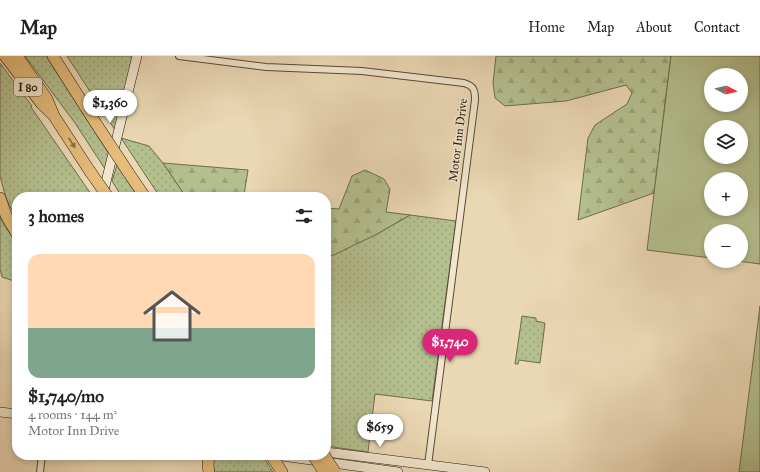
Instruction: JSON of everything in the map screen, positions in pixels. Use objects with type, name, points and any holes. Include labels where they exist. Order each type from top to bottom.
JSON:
[{"type":"highway","name":"I 80","points":[[5,56],[41,103],[54,116],[105,192]]},
{"type":"highway","points":[[17,56],[47,99],[54,116]]},
{"type":"highway","points":[[53,56],[142,192]]},
{"type":"highway","points":[[60,56],[67,66],[78,95]]},
{"type":"highway","points":[[0,198],[6,215],[12,225]]},
{"type":"highway","points":[[208,460],[209,472]]},
{"type":"highway","points":[[274,460],[282,472]]},
{"type":"highway","points":[[316,460],[324,472]]},
{"type":"highway","points":[[327,460],[335,472]]},
{"type":"main road","points":[[103,192],[137,56]]},
{"type":"main road","points":[[0,412],[12,413]]},
{"type":"main road","points":[[331,453],[485,472]]},
{"type":"main road","points":[[311,460],[398,472]]},
{"type":"street","name":"Motor Inn Drive","points":[[179,56],[282,68],[362,71],[464,83],[470,85],[475,90],[475,100],[428,465]]},
{"type":"street","points":[[40,472],[41,460]]},
{"type":"green space","points":[[25,56],[46,56],[109,154],[105,169],[75,123]]},
{"type":"green space","points":[[67,56],[133,56],[115,130]]},
{"type":"green space","points":[[496,56],[671,56],[654,193],[578,220],[588,138],[595,125],[627,104],[632,93],[626,85],[566,101],[505,106],[495,98],[493,83]]},
{"type":"green space","points":[[671,56],[760,56],[760,264],[748,262],[748,224],[704,224],[704,257],[647,250]]},
{"type":"green space","points":[[0,63],[32,106],[31,107],[90,192],[12,192],[12,211],[6,198],[0,176]]},
{"type":"green space","points":[[121,138],[149,146],[163,163],[183,192],[157,192]]},
{"type":"green space","points":[[163,163],[248,170],[244,192],[183,192]]},
{"type":"green space","points":[[117,165],[135,192],[119,192],[112,181]]},
{"type":"green space","points":[[365,170],[384,179],[390,189],[386,212],[410,215],[377,234],[331,255],[331,208],[339,209],[352,176]]},
{"type":"green space","points":[[410,215],[456,221],[432,401],[375,394],[368,452],[331,447],[331,255],[377,234]]},
{"type":"green space","points":[[0,217],[12,236],[12,280],[2,277],[0,269]]},
{"type":"green space","points":[[760,306],[760,472],[739,472]]},
{"type":"green space","points":[[522,316],[536,318],[536,321],[545,323],[540,363],[519,360],[518,364],[515,364]]},
{"type":"green space","points":[[265,460],[273,472],[214,472],[213,461]]}]
